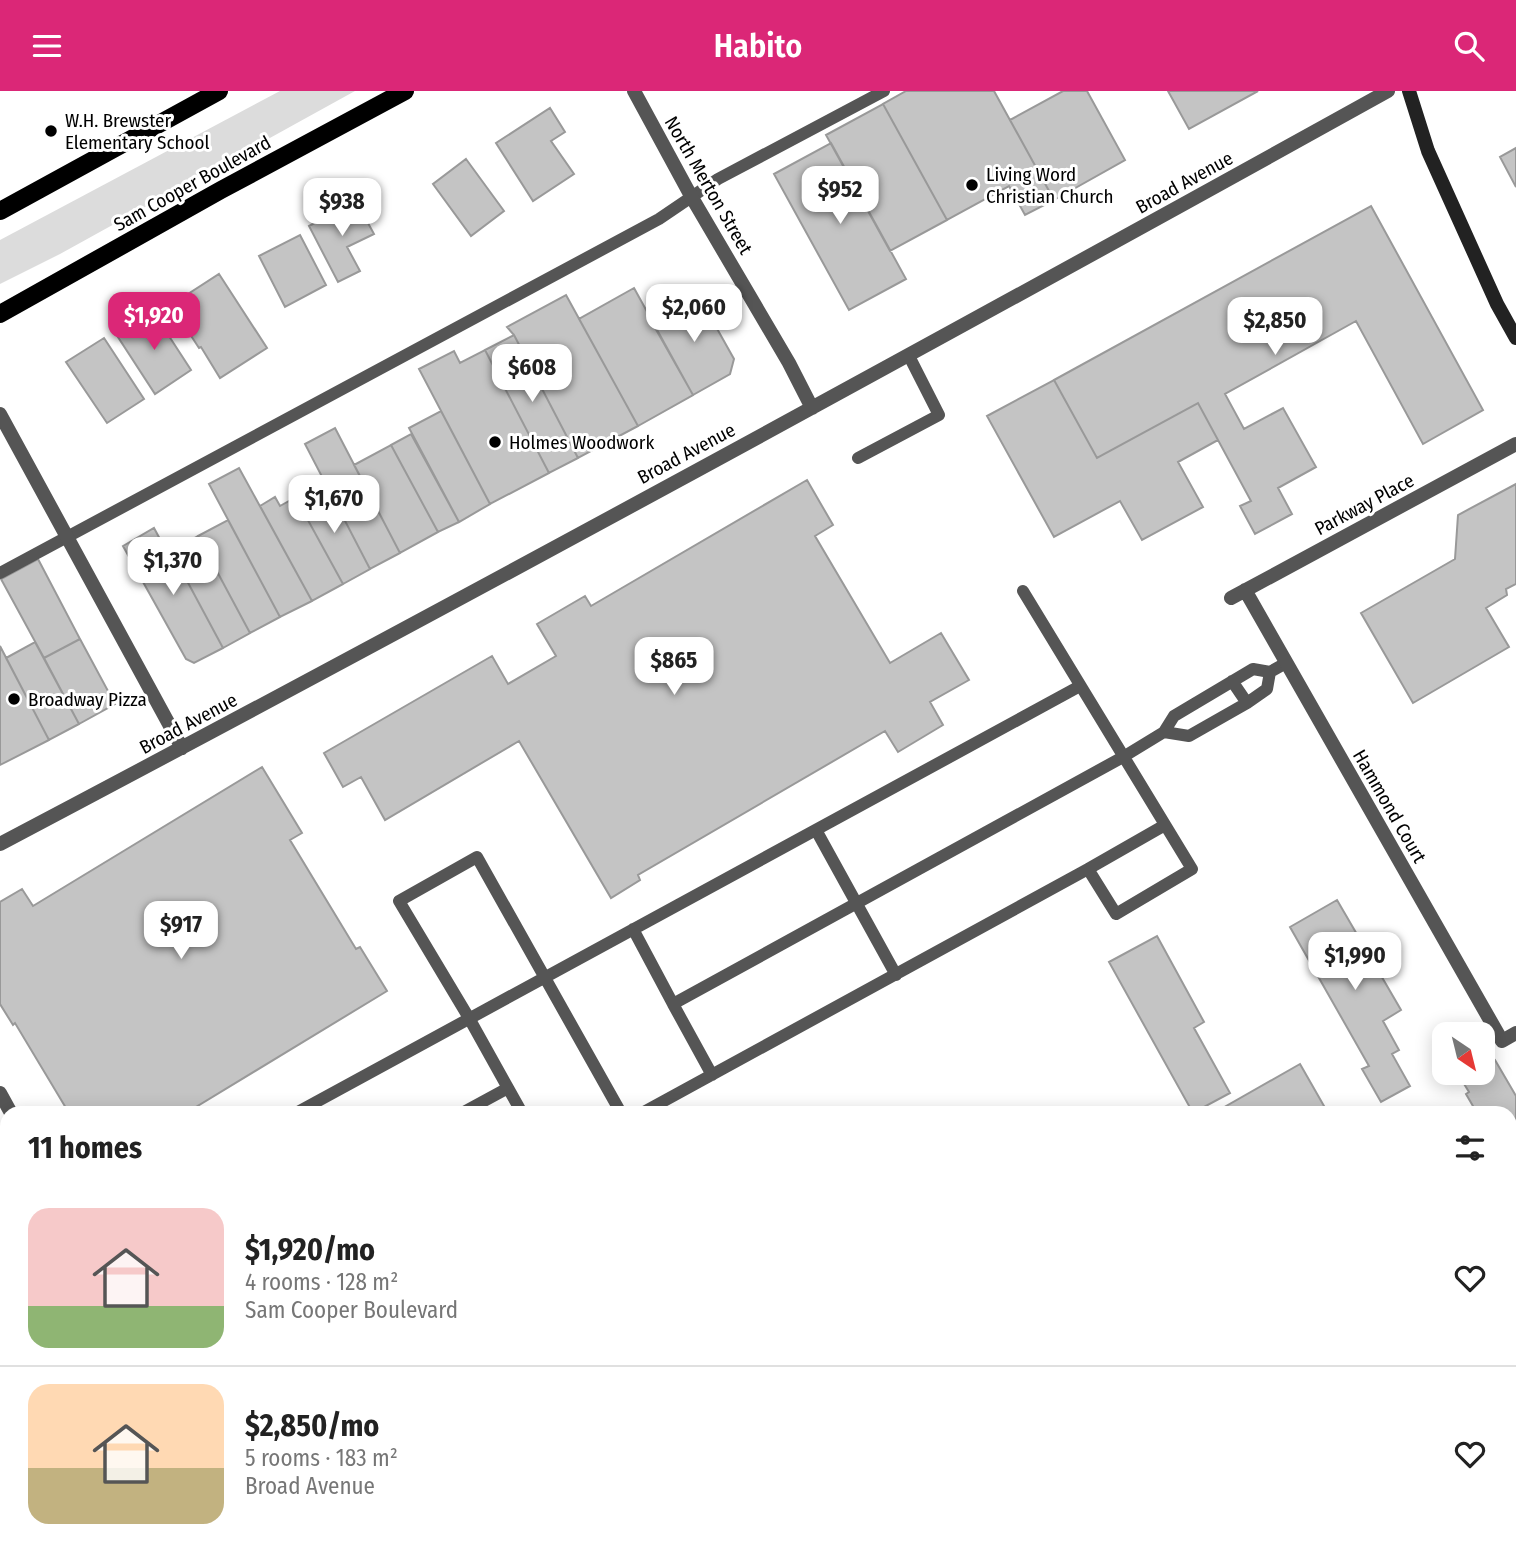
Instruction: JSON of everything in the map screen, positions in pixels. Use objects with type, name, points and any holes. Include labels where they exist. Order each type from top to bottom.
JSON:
[{"type":"main road","points":[[0,211],[219,91]]},
{"type":"main road","name":"Sam Cooper Boulevard","points":[[0,314],[405,91]]},
{"type":"main road","points":[[1409,91],[1428,151],[1497,304],[1516,338]]},
{"type":"street","name":"North Merton Street","points":[[634,91],[812,408]]},
{"type":"street","name":"Broad Avenue","points":[[0,844],[909,356],[1388,91]]},
{"type":"street","points":[[0,414],[182,748]]},
{"type":"street","name":"Parkway Place","points":[[1231,598],[1516,444]]},
{"type":"street","name":"Hammond Court","points":[[1245,590],[1502,1041],[1516,1033]]},
{"type":"lane","points":[[0,573],[659,219],[718,179],[884,91]]},
{"type":"lane","points":[[858,458],[939,415],[909,356]]},
{"type":"lane","points":[[1023,591],[1192,869],[1116,914],[1088,869]]},
{"type":"lane","points":[[673,1004],[1123,757],[1164,732],[1174,716],[1253,669],[1270,672],[1286,663]]},
{"type":"lane","points":[[1164,732],[1189,736],[1267,689],[1270,672]]},
{"type":"lane","points":[[1232,681],[1247,703]]},
{"type":"lane","points":[[309,1106],[1080,686]]},
{"type":"lane","points":[[655,1106],[1165,825]]},
{"type":"lane","points":[[816,829],[896,975]]},
{"type":"lane","points":[[518,1106],[399,901],[477,857],[617,1106]]},
{"type":"lane","points":[[634,929],[712,1075]]},
{"type":"lane","points":[[475,1106],[508,1088]]},
{"type":"shaded area","points":[[280,91],[355,91],[60,254],[0,284],[0,240]]},
{"type":"building","points":[[906,91],[994,91],[1054,200],[1025,215],[1009,186],[947,220],[883,104]]},
{"type":"building","points":[[1063,91],[1087,91],[1125,160],[1054,200],[1010,120]]},
{"type":"building","points":[[1168,91],[1258,91],[1189,129]]},
{"type":"building","points":[[883,104],[947,220],[890,251],[826,135]]},
{"type":"building","points":[[550,108],[565,132],[551,141],[574,174],[533,201],[496,143]]},
{"type":"building","points":[[831,143],[906,279],[849,310],[774,174]]},
{"type":"building","points":[[1516,148],[1516,187],[1500,157]]},
{"type":"building","points":[[466,159],[504,211],[471,236],[433,184]]},
{"type":"building","points":[[356,201],[374,234],[347,247],[360,271],[338,282],[309,226]]},
{"type":"building","points":[[1371,206],[1483,410],[1423,444],[1356,321],[1225,394],[1244,429],[1283,408],[1316,467],[1278,488],[1292,514],[1255,534],[1240,506],[1251,501],[1198,403],[1097,458],[1054,380]]},
{"type":"building","points":[[300,235],[326,285],[285,307],[259,256]]},
{"type":"building","points":[[219,274],[267,348],[220,378],[171,305]]},
{"type":"building","points":[[634,288],[693,395],[638,426],[579,319]]},
{"type":"building","points":[[697,293],[734,359],[730,374],[693,395],[650,319]]},
{"type":"building","points":[[566,295],[638,426],[578,458],[514,335],[507,327]]},
{"type":"building","points":[[152,310],[191,370],[155,394],[116,334]]},
{"type":"building","points":[[514,335],[578,458],[549,473],[485,350]]},
{"type":"building","points":[[104,338],[144,399],[107,423],[66,362]]},
{"type":"building","name":"Holmes Woodwork","points":[[485,350],[549,473],[490,504],[419,369],[454,351],[460,363]]},
{"type":"building","points":[[1054,380],[1097,458],[1198,403],[1218,440],[1178,462],[1203,507],[1142,540],[1120,501],[1054,537],[987,416]]},
{"type":"building","points":[[441,411],[490,504],[459,522],[409,428]]},
{"type":"building","points":[[335,428],[400,553],[370,569],[305,444]]},
{"type":"building","points":[[411,434],[459,522],[438,532],[391,445]]},
{"type":"building","points":[[391,445],[438,532],[400,553],[354,465]]},
{"type":"building","points":[[239,468],[312,601],[280,617],[209,484]]},
{"type":"building","points":[[807,480],[833,525],[815,536],[890,663],[941,633],[969,680],[930,702],[943,725],[898,752],[885,731],[638,875],[640,880],[611,898],[519,741],[385,820],[361,777],[343,787],[324,753],[492,656],[508,684],[556,656],[537,624],[585,596],[591,606]]},
{"type":"building","points":[[1516,484],[1516,584],[1506,589],[1507,595],[1486,608],[1509,647],[1413,703],[1361,613],[1455,559],[1458,515]]},
{"type":"building","points":[[327,486],[370,569],[343,584],[298,502]]},
{"type":"building","points":[[298,496],[298,502],[343,584],[312,601],[260,506],[275,497],[280,506]]},
{"type":"building","points":[[228,520],[280,617],[250,633],[198,536]]},
{"type":"building","points":[[154,528],[167,552],[171,551],[223,648],[194,663],[186,659],[123,546]]},
{"type":"building","points":[[198,536],[250,633],[223,648],[171,551]]},
{"type":"building","points":[[38,559],[80,639],[44,658],[1,579]]},
{"type":"building","points":[[80,639],[115,704],[79,724],[44,658]]},
{"type":"building","points":[[35,642],[79,724],[49,740],[6,658]]},
{"type":"building","name":"Broadway Pizza","points":[[0,646],[49,740],[0,765]]},
{"type":"building","points":[[262,767],[302,833],[290,840],[356,949],[360,947],[387,991],[198,1106],[65,1106],[15,1023],[13,1025],[0,1004],[0,902],[22,889],[33,906]]},
{"type":"building","points":[[1337,900],[1401,1010],[1383,1021],[1399,1050],[1392,1054],[1410,1086],[1381,1102],[1362,1069],[1369,1066],[1290,927]]},
{"type":"building","points":[[1157,936],[1204,1022],[1194,1028],[1230,1093],[1206,1106],[1189,1106],[1109,962]]},
{"type":"building","points":[[1495,1060],[1516,1096],[1516,1106],[1473,1106],[1466,1094],[1469,1092],[1465,1085],[1495,1085]]},
{"type":"building","points":[[1300,1064],[1324,1106],[1226,1106]]},
{"type":"place","name":"W.H. Brewster Elementary School","points":[[51,131]]},
{"type":"place","name":"Living Word Christian Church","points":[[972,185]]},
{"type":"place","name":"Holmes Woodwork","points":[[495,442]]},
{"type":"place","name":"Broadway Pizza","points":[[14,699]]}]
